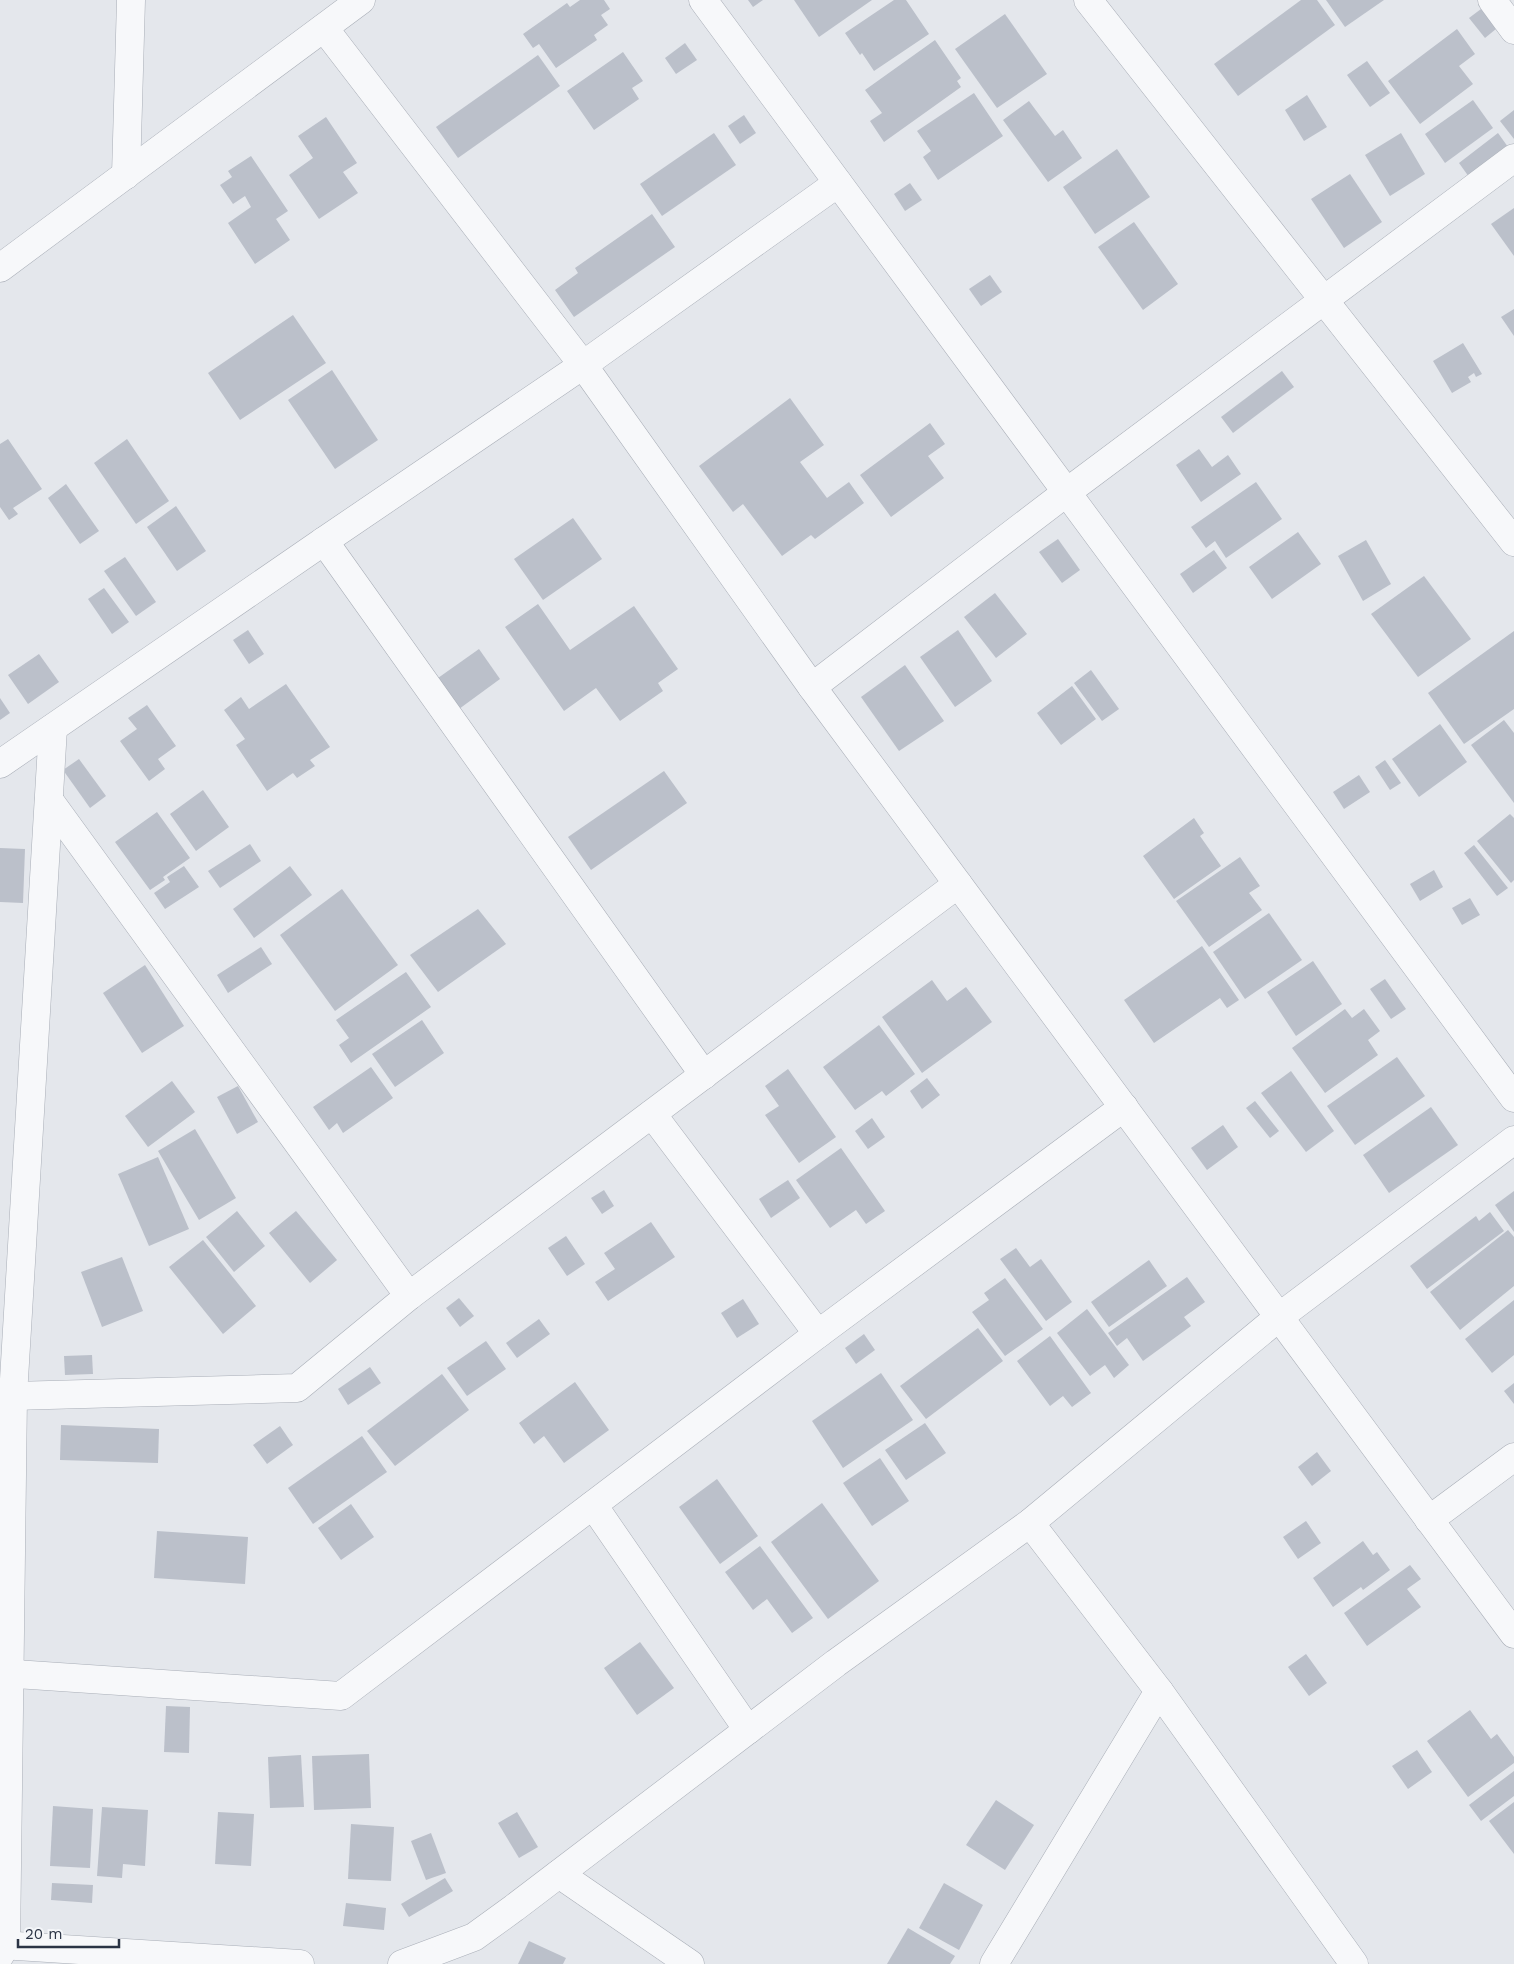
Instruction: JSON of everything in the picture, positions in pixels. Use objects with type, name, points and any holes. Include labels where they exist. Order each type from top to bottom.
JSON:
[{"type":"street","points":[[126,174],[131,0]]},
{"type":"street","points":[[0,268],[361,0]]},
{"type":"street","points":[[704,0],[1514,1098]]},
{"type":"street","points":[[1088,0],[1514,542]]},
{"type":"street","points":[[1492,0],[1514,30]]},
{"type":"street","points":[[324,28],[584,365],[812,686],[1514,1634]]},
{"type":"street","points":[[812,686],[1514,158]]},
{"type":"street","points":[[0,764],[584,365],[838,183]]},
{"type":"street","points":[[324,541],[704,1075]]},
{"type":"street","points":[[53,728],[13,1396],[5,1673],[2,1949],[300,1964]]},
{"type":"street","points":[[49,800],[409,1296]]},
{"type":"street","points":[[13,1396],[297,1388],[409,1296],[958,884]]},
{"type":"street","points":[[5,1673],[341,1696],[818,1334],[1124,1107]]},
{"type":"street","points":[[652,1114],[818,1334]]},
{"type":"street","points":[[402,1964],[474,1937],[836,1663],[1030,1524],[1279,1318],[1514,1140]]},
{"type":"street","points":[[1429,1520],[1514,1457]]},
{"type":"street","points":[[593,1505],[748,1730]]},
{"type":"street","points":[[1030,1524],[1159,1691],[1354,1964]]},
{"type":"street","points":[[994,1964],[1159,1691]]},
{"type":"street","points":[[559,1874],[690,1964]]},
{"type":"building","points":[[580,0],[604,0],[610,9],[601,15],[608,25],[594,35],[597,40],[556,68],[539,44],[533,48],[523,34],[567,3],[570,7]]},
{"type":"building","points":[[748,0],[763,0],[753,7]]},
{"type":"building","points":[[794,0],[872,0],[819,37]]},
{"type":"building","points":[[894,0],[906,0],[929,34],[874,71],[845,33]]},
{"type":"building","points":[[1301,0],[1317,0],[1335,25],[1238,96],[1214,64]]},
{"type":"building","points":[[1326,0],[1384,0],[1345,27]]},
{"type":"building","points":[[1481,9],[1496,29],[1485,38],[1469,18]]},
{"type":"building","points":[[1005,14],[1047,74],[997,108],[955,49]]},
{"type":"building","points":[[1457,29],[1475,54],[1459,66],[1473,84],[1420,124],[1388,81]]},
{"type":"building","points":[[935,40],[961,78],[957,81],[961,87],[884,142],[870,121],[882,113],[865,90]]},
{"type":"building","points":[[685,43],[697,60],[676,74],[665,58]]},
{"type":"building","points":[[623,52],[643,81],[632,88],[639,99],[594,130],[567,91]]},
{"type":"building","points":[[538,55],[560,86],[458,158],[436,127]]},
{"type":"building","points":[[1367,61],[1390,93],[1370,107],[1347,75]]},
{"type":"building","points":[[974,93],[1003,136],[938,180],[923,157],[931,151],[917,131]]},
{"type":"building","points":[[1307,95],[1327,127],[1304,141],[1285,110]]},
{"type":"building","points":[[1473,100],[1493,128],[1445,163],[1425,134]]},
{"type":"building","points":[[1029,101],[1055,136],[1063,130],[1082,158],[1048,182],[1003,120]]},
{"type":"building","points":[[1514,110],[1514,139],[1500,121]]},
{"type":"building","points":[[744,115],[756,133],[740,144],[728,126]]},
{"type":"building","points":[[326,117],[357,163],[343,172],[358,193],[319,219],[289,175],[313,158],[298,136]]},
{"type":"building","points":[[714,133],[736,165],[662,216],[640,184]]},
{"type":"building","points":[[1401,133],[1425,174],[1390,196],[1365,155]]},
{"type":"building","points":[[1498,133],[1508,147],[1469,177],[1459,163]]},
{"type":"building","points":[[1117,149],[1150,197],[1095,234],[1063,187]]},
{"type":"building","points":[[251,156],[288,211],[276,219],[290,240],[255,264],[228,223],[251,207],[245,196],[233,204],[220,185],[232,177],[228,171]]},
{"type":"building","points":[[1350,174],[1382,222],[1344,248],[1311,199]]},
{"type":"building","points":[[910,183],[922,200],[905,211],[894,194]]},
{"type":"building","points":[[1514,208],[1514,256],[1491,224]]},
{"type":"building","points":[[652,214],[675,247],[574,317],[555,290],[578,273],[575,268]]},
{"type":"building","points":[[1134,222],[1178,284],[1143,310],[1098,247]]},
{"type":"building","points":[[990,275],[1002,292],[981,306],[969,289]]},
{"type":"building","points":[[1514,309],[1514,336],[1501,317]]},
{"type":"building","points":[[293,315],[326,363],[240,420],[208,373]]},
{"type":"building","points":[[1463,343],[1482,374],[1476,377],[1474,373],[1468,377],[1471,382],[1452,393],[1433,361]]},
{"type":"building","points":[[332,370],[378,440],[335,469],[288,400]]},
{"type":"building","points":[[1282,371],[1294,387],[1233,433],[1221,417]]},
{"type":"building","points":[[790,398],[824,445],[800,462],[827,498],[849,482],[864,503],[815,539],[811,535],[782,556],[743,504],[733,512],[699,466]]},
{"type":"building","points":[[930,423],[945,444],[928,456],[944,478],[891,517],[860,475]]},
{"type":"building","points":[[8,439],[42,489],[13,508],[18,514],[9,520],[0,507],[0,444]]},
{"type":"building","points":[[127,439],[169,501],[136,524],[94,463]]},
{"type":"building","points":[[1199,449],[1212,467],[1228,455],[1241,474],[1201,502],[1176,465]]},
{"type":"building","points":[[1256,482],[1282,519],[1226,558],[1215,541],[1206,548],[1191,527]]},
{"type":"building","points":[[66,484],[99,531],[80,544],[48,498]]},
{"type":"building","points":[[176,506],[206,551],[177,571],[147,527]]},
{"type":"building","points":[[573,518],[602,559],[543,600],[514,559]]},
{"type":"building","points":[[1298,532],[1321,564],[1272,599],[1249,567]]},
{"type":"building","points":[[1058,539],[1080,570],[1062,583],[1039,552]]},
{"type":"building","points":[[1366,540],[1391,584],[1363,601],[1338,556]]},
{"type":"building","points":[[1214,550],[1227,568],[1193,593],[1180,574]]},
{"type":"building","points":[[125,557],[156,602],[136,616],[104,571]]},
{"type":"building","points":[[1424,576],[1471,639],[1418,677],[1371,614]]},
{"type":"building","points":[[104,588],[129,622],[112,634],[88,599]]},
{"type":"building","points":[[995,593],[1027,634],[996,658],[964,617]]},
{"type":"building","points":[[538,604],[570,650],[634,606],[678,669],[658,683],[663,691],[620,721],[596,688],[564,711],[505,627]]},
{"type":"building","points":[[248,630],[264,654],[249,664],[233,640]]},
{"type":"building","points":[[958,630],[992,681],[955,707],[920,657]]},
{"type":"building","points":[[1514,631],[1514,709],[1464,744],[1428,693]]},
{"type":"building","points":[[479,649],[500,679],[459,709],[438,678]]},
{"type":"building","points":[[39,654],[59,682],[28,704],[8,675]]},
{"type":"building","points":[[905,665],[944,721],[899,751],[861,697]]},
{"type":"building","points":[[1091,670],[1119,709],[1102,721],[1074,683]]},
{"type":"building","points":[[286,684],[330,747],[310,760],[315,766],[297,778],[293,773],[267,791],[236,745],[245,739],[224,710],[241,697],[249,709]]},
{"type":"building","points":[[1072,686],[1096,719],[1061,745],[1037,713]]},
{"type":"building","points":[[0,698],[10,713],[0,720]]},
{"type":"building","points":[[147,705],[176,746],[158,759],[165,769],[149,781],[120,741],[137,729],[128,718]]},
{"type":"building","points":[[1504,720],[1514,733],[1514,803],[1471,745]]},
{"type":"building","points":[[1440,724],[1467,762],[1419,797],[1392,759]]},
{"type":"building","points":[[79,759],[106,796],[90,808],[63,770]]},
{"type":"building","points":[[1385,760],[1401,783],[1390,790],[1375,767]]},
{"type":"building","points":[[664,771],[687,803],[591,870],[568,837]]},
{"type":"building","points":[[1359,775],[1370,792],[1344,809],[1333,792]]},
{"type":"building","points":[[203,790],[229,827],[196,851],[170,814]]},
{"type":"building","points":[[157,812],[190,858],[163,877],[165,880],[150,890],[115,842]]},
{"type":"building","points":[[1510,814],[1514,818],[1514,880],[1511,883],[1477,841]]},
{"type":"building","points":[[1194,818],[1204,833],[1200,836],[1221,866],[1174,899],[1143,856]]},
{"type":"building","points":[[250,844],[261,861],[220,888],[208,871]]},
{"type":"building","points":[[1474,845],[1508,888],[1497,896],[1464,853]]},
{"type":"building","points":[[0,848],[25,849],[23,903],[0,902]]},
{"type":"building","points":[[1240,857],[1260,886],[1249,893],[1262,910],[1209,947],[1176,901]]},
{"type":"building","points":[[184,866],[199,887],[165,909],[154,893],[170,882],[167,877]]},
{"type":"building","points":[[290,866],[312,895],[254,938],[233,909]]},
{"type":"building","points":[[1434,870],[1443,887],[1420,901],[1410,884]]},
{"type":"building","points":[[342,889],[398,965],[335,1011],[280,935]]},
{"type":"building","points":[[1470,898],[1480,915],[1462,925],[1452,908]]},
{"type":"building","points":[[478,909],[506,944],[438,992],[410,955]]},
{"type":"building","points":[[1269,913],[1302,960],[1245,999],[1213,952]]},
{"type":"building","points":[[1202,946],[1239,1000],[1227,1008],[1220,998],[1154,1043],[1124,1000]]},
{"type":"building","points":[[261,947],[272,964],[228,993],[217,975]]},
{"type":"building","points":[[1313,961],[1342,1004],[1296,1036],[1267,992]]},
{"type":"building","points":[[145,965],[184,1026],[142,1053],[103,993]]},
{"type":"building","points":[[406,972],[431,1007],[351,1063],[339,1045],[349,1038],[336,1020]]},
{"type":"building","points":[[1385,979],[1406,1009],[1391,1019],[1370,989]]},
{"type":"building","points":[[932,980],[947,1001],[966,987],[992,1022],[922,1073],[882,1017]]},
{"type":"building","points":[[1345,1009],[1352,1018],[1364,1009],[1380,1031],[1368,1040],[1378,1055],[1325,1093],[1292,1048]]},
{"type":"building","points":[[422,1020],[444,1053],[395,1087],[372,1054]]},
{"type":"building","points":[[879,1025],[915,1074],[886,1096],[882,1091],[855,1110],[823,1067]]},
{"type":"building","points":[[1397,1057],[1425,1096],[1355,1145],[1327,1106]]},
{"type":"building","points":[[371,1067],[393,1098],[343,1133],[337,1123],[329,1130],[313,1107]]},
{"type":"building","points":[[788,1069],[836,1137],[799,1163],[765,1115],[779,1106],[765,1086]]},
{"type":"building","points":[[1291,1071],[1334,1131],[1306,1152],[1261,1093]]},
{"type":"building","points":[[927,1078],[940,1095],[922,1109],[910,1091]]},
{"type":"building","points":[[172,1081],[195,1112],[148,1147],[125,1116]]},
{"type":"building","points":[[238,1086],[258,1122],[237,1134],[217,1097]]},
{"type":"building","points":[[1255,1101],[1279,1131],[1270,1138],[1246,1108]]},
{"type":"building","points":[[1431,1107],[1458,1145],[1389,1193],[1363,1155]]},
{"type":"building","points":[[872,1118],[885,1137],[868,1149],[855,1131]]},
{"type":"building","points":[[1223,1125],[1238,1147],[1207,1170],[1191,1148]]},
{"type":"building","points":[[195,1129],[236,1198],[199,1220],[158,1151]]},
{"type":"building","points":[[841,1148],[885,1211],[866,1224],[856,1210],[830,1228],[796,1180]]},
{"type":"building","points":[[158,1157],[189,1229],[149,1246],[118,1174]]},
{"type":"building","points":[[788,1180],[800,1198],[771,1218],[759,1199]]},
{"type":"building","points":[[604,1190],[614,1206],[602,1214],[591,1198]]},
{"type":"building","points":[[1514,1191],[1514,1232],[1495,1205]]},
{"type":"building","points":[[237,1211],[265,1246],[234,1272],[206,1237]]},
{"type":"building","points":[[296,1211],[337,1260],[310,1283],[269,1233]]},
{"type":"building","points":[[1490,1212],[1504,1231],[1427,1289],[1410,1266],[1476,1216],[1479,1221]]},
{"type":"building","points":[[651,1222],[675,1257],[608,1301],[595,1282],[615,1269],[604,1253]]},
{"type":"building","points":[[1508,1230],[1514,1237],[1514,1286],[1460,1330],[1430,1292]]},
{"type":"building","points":[[566,1236],[585,1264],[567,1276],[548,1248]]},
{"type":"building","points":[[203,1240],[256,1306],[223,1334],[169,1267]]},
{"type":"building","points":[[1016,1248],[1030,1267],[1041,1259],[1072,1302],[1046,1321],[1000,1259]]},
{"type":"building","points":[[122,1257],[143,1311],[102,1327],[81,1272]]},
{"type":"building","points":[[1149,1260],[1167,1286],[1109,1327],[1091,1302]]},
{"type":"building","points":[[1187,1277],[1205,1302],[1184,1317],[1191,1326],[1143,1361],[1127,1338],[1117,1346],[1108,1333]]},
{"type":"building","points":[[1005,1278],[1043,1329],[1005,1356],[972,1312],[989,1300],[984,1293]]},
{"type":"building","points":[[459,1298],[474,1316],[460,1327],[446,1308]]},
{"type":"building","points":[[743,1299],[759,1324],[737,1338],[721,1313]]},
{"type":"building","points":[[1514,1300],[1514,1355],[1492,1373],[1465,1339]]},
{"type":"building","points":[[1087,1309],[1129,1365],[1114,1378],[1105,1365],[1090,1376],[1057,1333]]},
{"type":"building","points":[[539,1319],[550,1334],[517,1358],[506,1343]]},
{"type":"building","points":[[978,1328],[1003,1361],[926,1419],[900,1386]]},
{"type":"building","points":[[864,1334],[875,1350],[856,1364],[845,1348]]},
{"type":"building","points":[[1050,1336],[1091,1393],[1072,1407],[1063,1396],[1050,1406],[1017,1361]]},
{"type":"building","points":[[486,1341],[506,1369],[467,1396],[447,1368]]},
{"type":"building","points":[[92,1355],[93,1374],[65,1375],[64,1356]]},
{"type":"building","points":[[370,1367],[381,1383],[348,1405],[338,1389]]},
{"type":"building","points":[[881,1373],[913,1420],[843,1468],[812,1421]]},
{"type":"building","points":[[442,1374],[469,1410],[395,1466],[367,1431]]},
{"type":"building","points":[[575,1382],[609,1430],[564,1463],[544,1436],[534,1444],[519,1423]]},
{"type":"building","points":[[1514,1383],[1514,1404],[1504,1391]]},
{"type":"building","points":[[925,1423],[946,1453],[906,1480],[885,1450]]},
{"type":"building","points":[[61,1425],[159,1429],[158,1463],[60,1460]]},
{"type":"building","points":[[280,1426],[293,1445],[267,1464],[253,1445]]},
{"type":"building","points":[[362,1436],[387,1472],[313,1524],[288,1488]]},
{"type":"building","points":[[1317,1452],[1331,1471],[1312,1486],[1298,1467]]},
{"type":"building","points":[[880,1458],[909,1501],[872,1526],[843,1483]]},
{"type":"building","points":[[717,1479],[758,1536],[720,1564],[679,1507]]},
{"type":"building","points":[[822,1503],[879,1581],[828,1619],[771,1542]]},
{"type":"building","points":[[351,1504],[374,1537],[341,1560],[318,1528]]},
{"type":"building","points":[[1306,1521],[1321,1543],[1298,1559],[1283,1537]]},
{"type":"building","points":[[157,1531],[248,1537],[245,1584],[154,1578]]},
{"type":"building","points":[[1363,1541],[1373,1555],[1377,1552],[1390,1570],[1363,1590],[1361,1587],[1333,1607],[1313,1578]]},
{"type":"building","points":[[760,1546],[813,1618],[792,1633],[767,1599],[753,1610],[725,1572]]},
{"type":"building","points":[[1410,1565],[1421,1579],[1407,1589],[1421,1607],[1367,1646],[1344,1613]]},
{"type":"building","points":[[640,1642],[674,1688],[637,1715],[604,1668]]},
{"type":"building","points":[[1306,1654],[1327,1683],[1309,1696],[1288,1667]]},
{"type":"building","points":[[166,1706],[190,1707],[189,1753],[164,1752]]},
{"type":"building","points":[[1470,1710],[1491,1739],[1497,1734],[1514,1757],[1514,1763],[1468,1797],[1427,1741]]},
{"type":"building","points":[[1417,1750],[1432,1772],[1408,1789],[1392,1766]]},
{"type":"building","points":[[369,1754],[371,1808],[314,1810],[312,1756]]},
{"type":"building","points":[[301,1755],[304,1807],[270,1808],[268,1757]]},
{"type":"building","points":[[1514,1771],[1514,1796],[1481,1821],[1469,1805]]},
{"type":"building","points":[[996,1800],[1034,1825],[1005,1870],[966,1845]]},
{"type":"building","points":[[1514,1802],[1514,1854],[1489,1821]]},
{"type":"building","points":[[53,1806],[93,1809],[90,1868],[50,1866]]},
{"type":"building","points":[[102,1807],[148,1810],[145,1866],[123,1864],[122,1878],[97,1876]]},
{"type":"building","points":[[218,1812],[254,1814],[251,1866],[215,1864]]},
{"type":"building","points":[[517,1812],[538,1847],[519,1858],[498,1823]]},
{"type":"building","points":[[351,1824],[394,1827],[391,1881],[348,1879]]},
{"type":"building","points":[[431,1833],[446,1873],[426,1880],[411,1841]]},
{"type":"building","points":[[445,1878],[453,1891],[409,1917],[401,1904]]},
{"type":"building","points":[[52,1883],[93,1885],[92,1903],[51,1900]]},
{"type":"building","points":[[944,1883],[983,1905],[959,1950],[919,1928]]},
{"type":"building","points":[[346,1903],[386,1908],[384,1930],[343,1926]]},
{"type":"building","points":[[908,1928],[955,1956],[950,1964],[887,1964]]},
{"type":"building","points":[[529,1941],[566,1958],[563,1964],[518,1964]]}]
